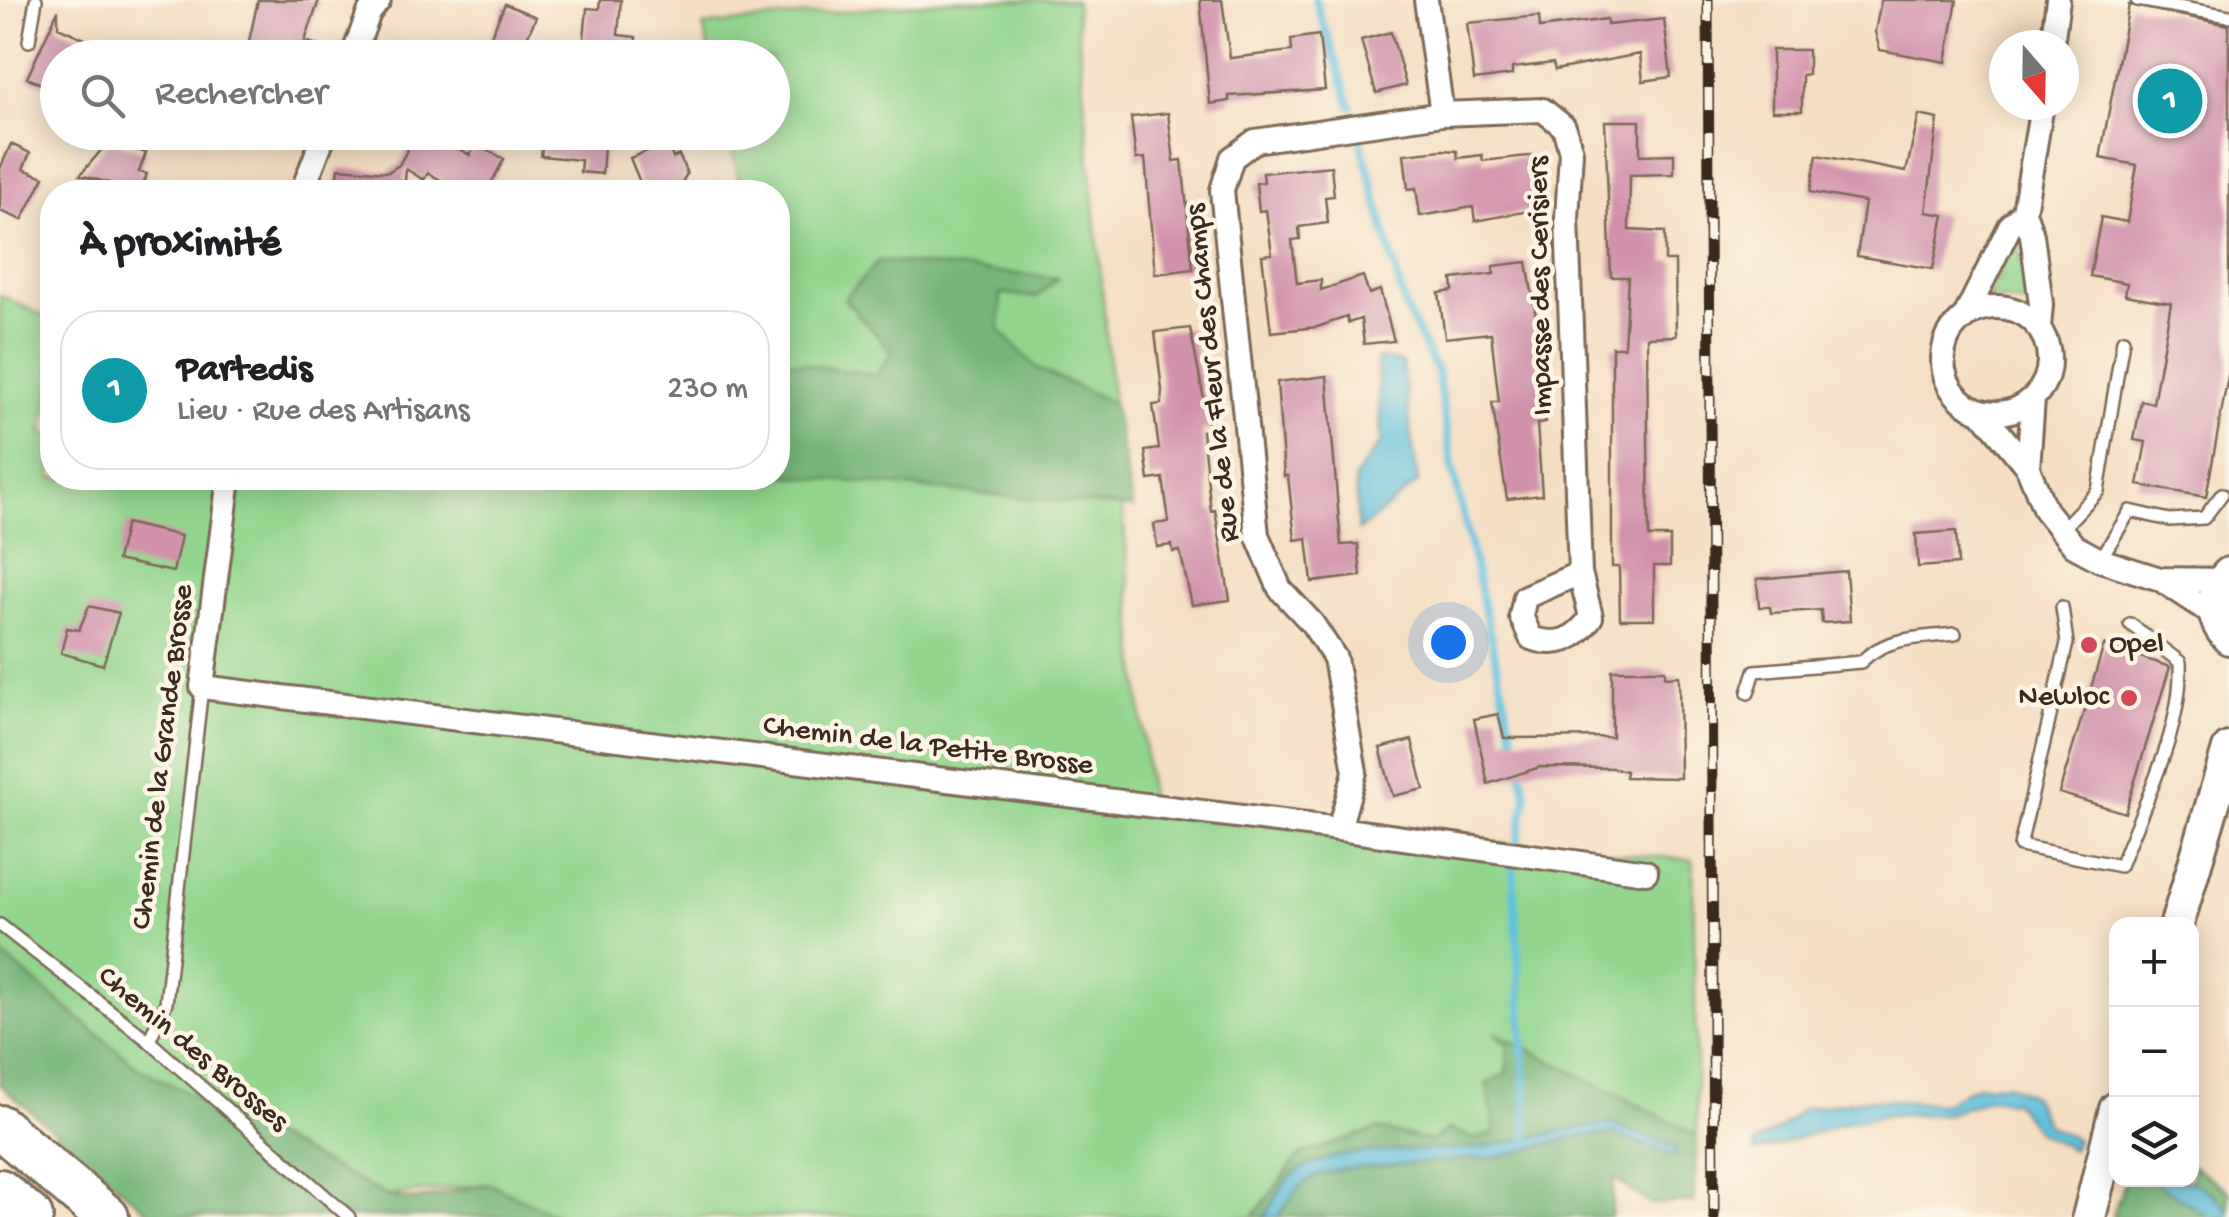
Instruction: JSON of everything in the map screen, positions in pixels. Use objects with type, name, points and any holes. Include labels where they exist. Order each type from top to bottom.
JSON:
[{"type":"highway","points":[[0,1127],[107,1217]]},
{"type":"highway","points":[[0,1191],[31,1217]]},
{"type":"main road","points":[[2222,626],[2226,577]]},
{"type":"main road","points":[[2180,917],[2229,749]]},
{"type":"main road","points":[[2089,1217],[2109,1137]]},
{"type":"street","points":[[359,40],[369,13],[380,0]]},
{"type":"street","points":[[1426,0],[1442,114]]},
{"type":"street","points":[[2054,30],[2058,0]]},
{"type":"street","name":"Impasse des Cerisiers","points":[[1442,114],[1542,110],[1564,128],[1572,152],[1567,218],[1580,573]]},
{"type":"street","name":"Rue de la Fleur des Champs","points":[[1339,828],[1356,772],[1335,658],[1312,623],[1280,589],[1257,535],[1222,190],[1232,158],[1254,141],[1442,114]]},
{"type":"street","points":[[2028,468],[2032,455],[2033,398],[2050,364],[2039,328],[2041,304],[2032,234],[2024,212],[2039,120]]},
{"type":"street","points":[[306,180],[317,150]]},
{"type":"street","points":[[2024,212],[2010,226],[1964,318],[1947,341],[1944,370],[1957,396],[1981,411],[2028,468],[2045,510],[2074,546],[2100,560],[2160,578],[2226,577]]},
{"type":"street","points":[[1964,318],[1983,309],[2004,307],[2024,314],[2039,328]]},
{"type":"street","points":[[1981,411],[2009,412],[2033,398]]},
{"type":"street","name":"Chemin de la Grande Brosse","points":[[202,687],[227,490]]},
{"type":"street","points":[[2160,578],[2222,626]]},
{"type":"street","name":"Chemin de la Petite Brosse","points":[[202,687],[1339,828],[1646,872]]},
{"type":"lane","points":[[29,41],[36,0]]},
{"type":"lane","points":[[2137,0],[2229,16]]},
{"type":"lane","points":[[2060,531],[2098,491],[2123,340]]},
{"type":"lane","points":[[2100,560],[2130,511],[2170,520],[2204,518],[2222,494]]},
{"type":"lane","points":[[2062,607],[2067,643],[2020,846],[2120,866],[2165,748],[2181,687],[2180,662],[2130,624]]},
{"type":"lane","points":[[1748,693],[1755,671],[1861,662],[1873,649],[1889,642],[1955,634]]},
{"type":"lane","name":"Chemin de la Grande Brosse","points":[[149,1041],[166,1003],[202,687]]},
{"type":"lane","name":"Chemin des Brosses","points":[[0,924],[149,1041],[349,1217]]},
{"type":"green space","points":[[951,0],[1075,0],[1151,815],[1693,860],[1697,1135],[1431,1141],[1300,1155],[1253,1217],[560,1217],[490,1184],[387,1196],[137,1067],[0,953],[0,295],[40,314],[40,490],[790,490],[790,180],[739,180],[732,150],[790,150],[790,40],[707,40],[703,26]]},
{"type":"green space","points":[[2018,236],[2028,304],[1988,298]]},
{"type":"green space","points":[[879,261],[1058,278],[1036,298],[1001,293],[1000,331],[1038,369],[1113,403],[1133,508],[790,476],[790,361],[876,376],[892,352],[844,299]]},
{"type":"green space","points":[[0,953],[137,1067],[387,1196],[415,1200],[490,1184],[560,1217],[154,1217],[0,1085]]},
{"type":"green space","points":[[1494,1032],[1697,1135],[1694,1202],[1650,1204],[1614,1178],[1611,1217],[1253,1217],[1300,1155],[1377,1129],[1431,1141],[1450,1129],[1475,1139],[1495,1133],[1487,1083],[1507,1074],[1508,1045]]},
{"type":"green space","points":[[2199,1170],[2229,1191],[2229,1217],[2112,1217],[2123,1187],[2199,1187]]},
{"type":"water","points":[[1377,358],[1402,363],[1418,483],[1358,531],[1355,477],[1381,442]]},
{"type":"water","points":[[2008,1084],[2032,1096],[2046,1124],[2076,1140],[2072,1150],[2036,1131],[2015,1102],[1990,1098],[1948,1114],[1889,1115],[1847,1122],[1754,1153],[1755,1143],[1780,1129],[1803,1109],[1866,1099],[1942,1104],[1977,1085]]},
{"type":"water","points":[[1610,1124],[1676,1147],[1675,1156],[1613,1134],[1580,1136],[1498,1157],[1344,1169],[1318,1175],[1301,1185],[1277,1217],[1264,1217],[1290,1177],[1315,1163],[1337,1157],[1483,1147]]},
{"type":"water","points":[[2162,1187],[2203,1188],[2229,1210],[2229,1217],[2211,1217]]},
{"type":"building","points":[[258,0],[319,0],[305,40],[249,40]]},
{"type":"building","points":[[600,0],[621,0],[618,35],[636,40],[584,40],[587,8],[599,9]]},
{"type":"building","points":[[1200,0],[1222,0],[1230,58],[1292,51],[1291,39],[1319,35],[1325,90],[1229,96],[1229,101],[1210,104]]},
{"type":"building","points":[[1881,0],[1957,0],[1946,62],[1880,50],[1875,32]]},
{"type":"building","points":[[505,4],[536,17],[526,40],[489,40]]},
{"type":"building","points":[[2129,5],[2229,25],[2229,370],[2206,497],[2138,485],[2146,442],[2134,440],[2141,401],[2153,403],[2171,303],[2125,295],[2127,283],[2090,276],[2101,217],[2127,222],[2137,165],[2100,158]]},
{"type":"building","points":[[58,10],[58,27],[87,40],[44,40]]},
{"type":"building","points":[[1539,16],[1540,28],[1607,19],[1607,25],[1664,19],[1671,77],[1643,81],[1640,54],[1555,70],[1553,63],[1512,68],[1512,75],[1474,80],[1467,23]]},
{"type":"building","points":[[1391,32],[1406,85],[1376,93],[1361,40]]},
{"type":"building","points":[[40,49],[40,83],[27,78]]},
{"type":"building","points":[[1772,50],[1808,50],[1808,74],[1802,75],[1802,111],[1772,111]]},
{"type":"building","points":[[1168,113],[1174,161],[1182,160],[1193,269],[1155,274],[1145,158],[1136,159],[1131,117]]},
{"type":"building","points":[[1919,115],[1938,119],[1926,212],[1944,215],[1933,269],[1857,256],[1865,202],[1810,192],[1817,155],[1906,172]]},
{"type":"building","points":[[1605,121],[1640,121],[1640,155],[1674,154],[1674,174],[1630,175],[1629,230],[1665,232],[1665,261],[1675,261],[1676,336],[1647,337],[1649,537],[1670,537],[1670,566],[1654,566],[1654,619],[1620,619],[1619,567],[1612,567],[1612,347],[1624,347],[1628,277],[1611,277]]},
{"type":"building","points":[[11,144],[30,153],[23,169],[44,177],[22,220],[0,211],[0,169]]},
{"type":"building","points":[[101,150],[146,153],[139,172],[147,174],[145,180],[98,180],[80,175]]},
{"type":"building","points":[[407,150],[461,150],[470,155],[473,150],[487,150],[504,159],[493,180],[441,180],[428,173],[424,180],[406,169],[405,180],[337,180],[339,168],[388,172],[399,165]]},
{"type":"building","points":[[542,150],[604,150],[602,174],[580,172],[581,160],[541,156]]},
{"type":"building","points":[[650,150],[670,150],[673,158],[679,155],[687,174],[683,180],[639,180],[630,158]]},
{"type":"building","points":[[1457,151],[1458,158],[1482,155],[1483,161],[1537,155],[1540,209],[1475,221],[1473,207],[1420,216],[1416,188],[1408,189],[1404,154]]},
{"type":"building","points":[[1331,166],[1334,196],[1325,197],[1328,223],[1299,227],[1300,239],[1292,240],[1297,283],[1321,280],[1321,290],[1363,276],[1369,294],[1380,290],[1394,341],[1364,344],[1361,319],[1348,323],[1347,317],[1317,327],[1271,332],[1262,255],[1272,254],[1266,210],[1259,211],[1256,183],[1264,182],[1263,173]]},
{"type":"building","points":[[1527,262],[1544,365],[1539,366],[1546,423],[1537,424],[1542,495],[1507,499],[1492,402],[1499,402],[1491,333],[1445,338],[1439,293],[1453,291],[1452,279],[1494,274],[1493,266]]},
{"type":"building","points":[[1190,328],[1210,430],[1202,431],[1211,511],[1215,510],[1230,600],[1192,605],[1180,551],[1173,552],[1172,545],[1157,547],[1154,524],[1169,522],[1163,478],[1149,480],[1145,451],[1159,449],[1153,405],[1161,404],[1162,390],[1155,332]]},
{"type":"building","points":[[1327,376],[1341,545],[1358,544],[1361,576],[1312,582],[1307,538],[1295,540],[1288,476],[1284,476],[1277,382]]},
{"type":"building","points":[[126,523],[181,536],[173,572],[117,560]]},
{"type":"building","points":[[1956,531],[1958,564],[1918,567],[1916,534]]},
{"type":"building","points":[[1846,571],[1850,621],[1822,623],[1821,610],[1771,613],[1770,607],[1759,607],[1757,579]]},
{"type":"building","points":[[89,606],[119,613],[103,665],[61,653],[67,628],[79,630]]},
{"type":"building","points":[[2104,645],[2170,667],[2125,813],[2059,793]]},
{"type":"building","points":[[1612,670],[1665,670],[1665,677],[1679,676],[1680,778],[1625,777],[1626,771],[1612,768],[1540,767],[1488,784],[1474,719],[1498,714],[1504,738],[1612,737]]},
{"type":"building","points":[[1412,740],[1424,789],[1393,796],[1380,748]]},
{"type":"waterway","points":[[1315,0],[1351,106]]},
{"type":"waterway","points":[[1361,141],[1406,310],[1437,372],[1453,470],[1515,745]]},
{"type":"waterway","points":[[1517,844],[1527,796],[1519,764]]},
{"type":"waterway","points":[[1513,864],[1528,1140]]},
{"type":"railway","points":[[1708,0],[1714,1217]]},
{"type":"place","name":"Partedis","points":[[2170,101]]},
{"type":"place","name":"Opel","points":[[2089,645]]},
{"type":"place","name":"Newloc","points":[[2129,698]]}]
